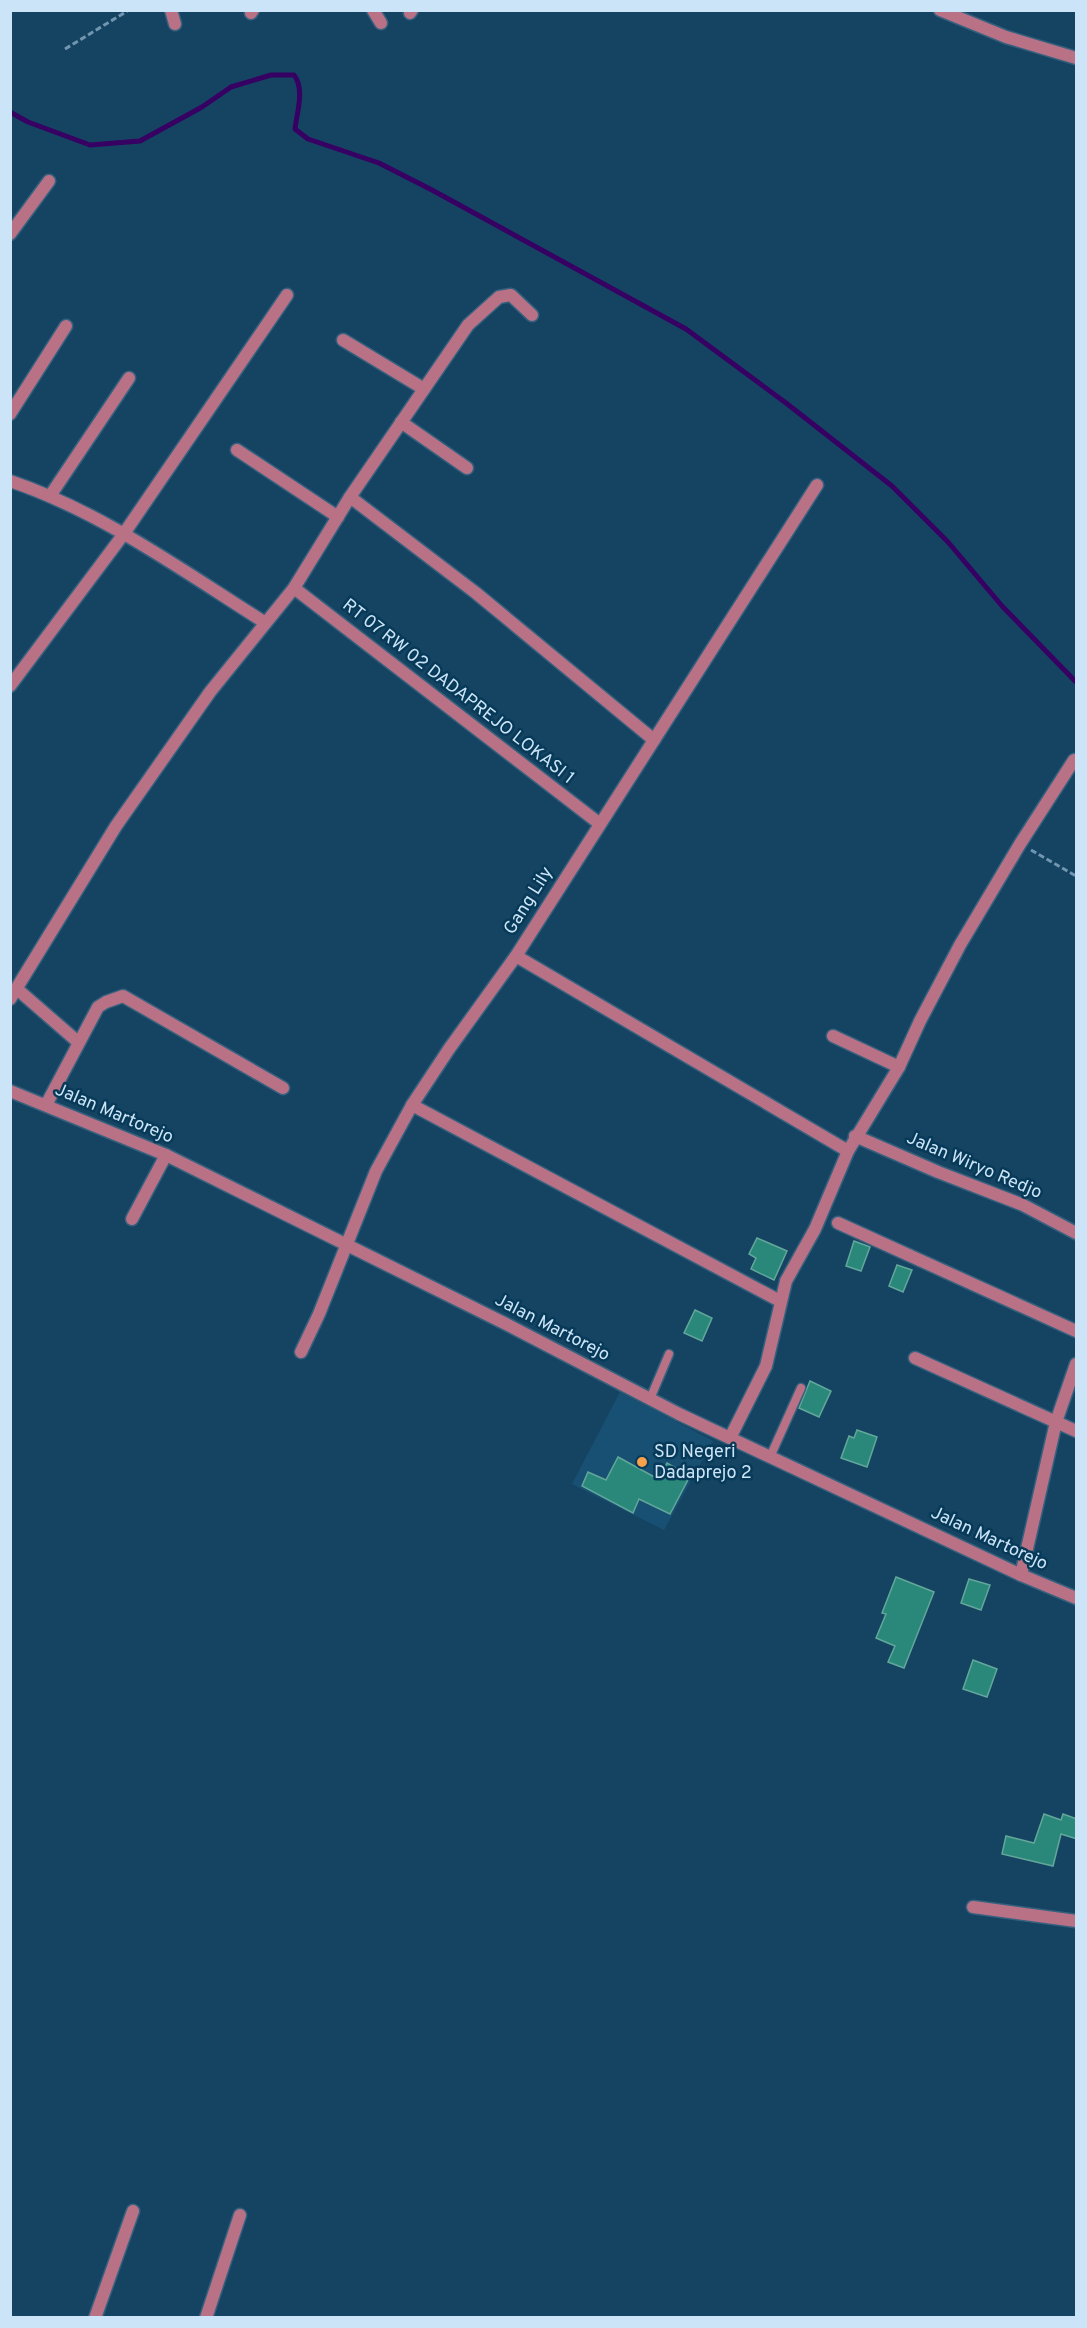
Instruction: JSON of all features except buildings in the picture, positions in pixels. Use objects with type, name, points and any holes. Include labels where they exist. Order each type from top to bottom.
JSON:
[{"type":"street","points":[[171,10],[175,24]]},
{"type":"street","points":[[373,10],[381,24]]},
{"type":"street","points":[[940,10],[1006,37],[1077,58]]},
{"type":"street","points":[[10,234],[49,181]]},
{"type":"street","points":[[10,686],[123,534],[287,295]]},
{"type":"street","points":[[78,1042],[14,994],[116,826],[210,692],[264,622],[294,588],[350,497],[468,325],[499,297],[511,295],[532,315]]},
{"type":"street","points":[[10,414],[66,326]]},
{"type":"street","points":[[343,340],[424,389]]},
{"type":"street","points":[[50,496],[129,378]]},
{"type":"street","points":[[401,422],[466,468]]},
{"type":"street","points":[[237,450],[338,517]]},
{"type":"street","points":[[10,481],[50,496],[123,534],[264,622]]},
{"type":"street","name":"Gang Lily","points":[[302,1352],[376,1171],[412,1105],[516,956],[818,486]]},
{"type":"street","points":[[350,497],[476,593],[654,740]]},
{"type":"street","name":"RT 07 RW 02 DADAPREJO LOKASI 1","points":[[294,588],[600,824]]},
{"type":"street","points":[[730,1438],[766,1366],[786,1281],[823,1212],[855,1136],[899,1067],[941,979],[1020,844],[1074,760]]},
{"type":"street","points":[[516,956],[848,1151]]},
{"type":"street","points":[[46,1105],[98,1007],[123,996],[283,1088]]},
{"type":"street","points":[[833,1036],[899,1067]]},
{"type":"street","name":"Jalan Martorejo","points":[[10,1091],[166,1155],[347,1244],[650,1400],[1021,1575],[1077,1598]]},
{"type":"street","points":[[412,1105],[780,1301]]},
{"type":"street","name":"Jalan Wiryo Redjo","points":[[855,1136],[1023,1205],[1077,1233]]},
{"type":"street","points":[[132,1219],[166,1155]]},
{"type":"street","points":[[838,1223],[1077,1331]]},
{"type":"street","points":[[915,1358],[1077,1431]]},
{"type":"street","points":[[1021,1575],[1056,1422],[1077,1364]]},
{"type":"street","points":[[973,1907],[1077,1921]]},
{"type":"street","points":[[95,2318],[133,2211]]},
{"type":"street","points":[[206,2318],[240,2215]]},
{"type":"lane","points":[[650,1400],[669,1354]]},
{"type":"lane","points":[[770,1457],[801,1388]]},
{"type":"path","points":[[65,49],[129,10]]},
{"type":"path","points":[[1020,844],[1077,876]]},
{"type":"shaded area","name":"SD Negeri Dadaprejo 2","points":[[620,1392],[713,1441],[664,1530],[572,1484]]},
{"type":"waterway","points":[[10,112],[28,122],[90,145],[140,141],[202,107],[231,87],[271,75],[294,75],[300,94],[295,129],[308,139],[379,163],[686,329],[786,403],[892,486],[948,542],[1002,606],[1076,682]]},
{"type":"place","name":"SD Negeri Dadaprejo 2","points":[[642,1462]]}]
